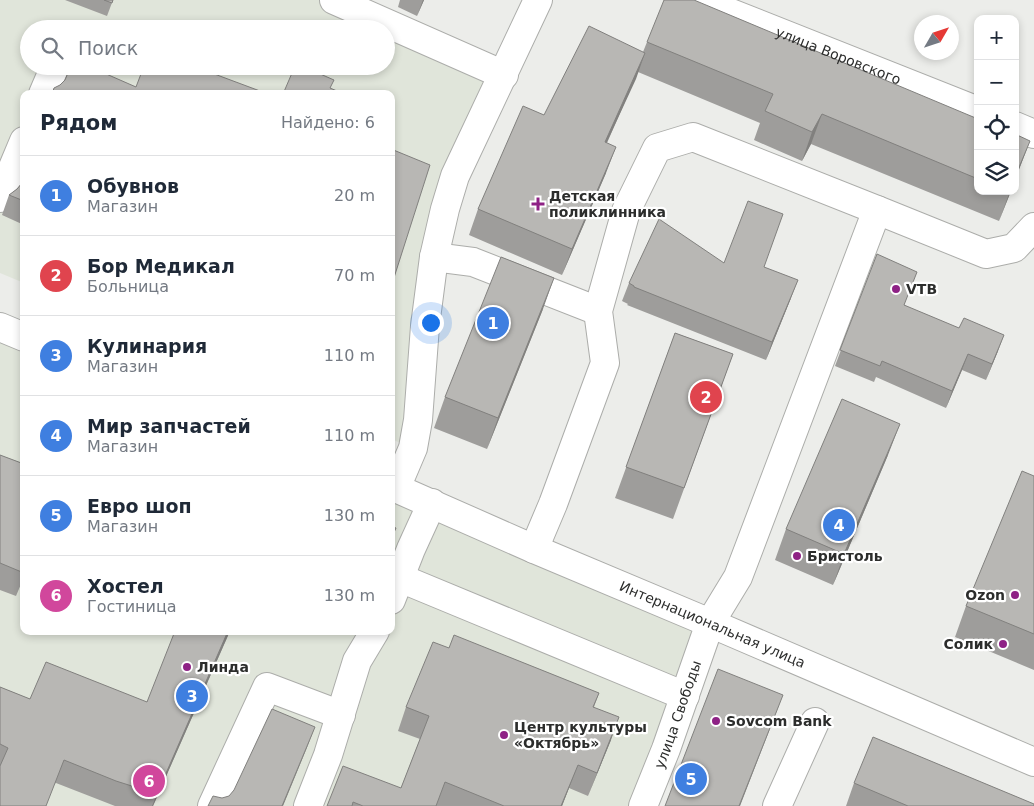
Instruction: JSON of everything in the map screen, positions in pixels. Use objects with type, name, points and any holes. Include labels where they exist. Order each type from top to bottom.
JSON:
[{"type":"street","points":[[334,0],[379,20]]},
{"type":"street","points":[[395,485],[413,448],[418,420],[425,326],[434,258],[445,209],[455,176],[538,0]]},
{"type":"street","name":"улица Воровского","points":[[698,0],[974,109]]},
{"type":"street","points":[[395,27],[504,75]]},
{"type":"street","points":[[46,90],[51,75]]},
{"type":"street","points":[[1019,128],[1034,134]]},
{"type":"street","points":[[534,549],[553,504],[605,363],[598,311],[626,211],[657,148],[693,137],[986,254],[1014,248],[1034,226]]},
{"type":"street","points":[[0,198],[20,150]]},
{"type":"street","name":"улица Свободы","points":[[643,806],[666,749],[710,622],[738,577],[877,210]]},
{"type":"street","points":[[434,258],[473,262],[598,311]]},
{"type":"street","points":[[0,327],[20,335]]},
{"type":"street","name":"Интернациональная улица","points":[[395,487],[534,549],[710,622],[1034,762]]},
{"type":"street","points":[[432,503],[411,549],[396,589],[685,696]]},
{"type":"street","points":[[308,806],[328,755],[357,661],[373,635]]},
{"type":"street","points":[[212,806],[267,687],[341,715]]},
{"type":"street","points":[[777,806],[815,722]]},
{"type":"shaded area","points":[[0,0],[334,0],[379,20],[20,20],[20,75],[395,75],[395,27],[504,75],[455,176],[413,448],[395,441],[395,90],[20,90],[20,281],[0,273]]},
{"type":"shaded area","points":[[0,327],[20,335],[20,635],[395,635],[395,488],[710,623],[643,806],[2,806],[0,773]]},
{"type":"building","points":[[664,0],[694,0],[974,117],[974,177],[822,114],[812,132],[765,111],[773,94],[647,42]]},
{"type":"building","points":[[589,26],[645,53],[605,142],[616,147],[572,249],[478,209],[523,106],[544,115]]},
{"type":"building","points":[[67,75],[109,75],[136,87],[141,75],[217,75],[257,90],[53,90],[65,80]]},
{"type":"building","points":[[291,75],[323,75],[334,80],[330,88],[335,90],[285,90]]},
{"type":"building","points":[[1019,136],[1030,141],[1019,167]]},
{"type":"building","points":[[395,151],[430,165],[395,274]]},
{"type":"building","points":[[20,185],[20,199],[9,195]]},
{"type":"building","points":[[748,201],[783,214],[764,267],[798,280],[772,342],[634,287],[629,283],[659,219],[724,263]]},
{"type":"building","points":[[877,254],[917,272],[904,305],[959,328],[964,318],[1004,335],[992,364],[968,354],[952,391],[882,361],[880,366],[840,350]]},
{"type":"building","points":[[501,257],[554,278],[498,418],[445,397]]},
{"type":"building","points":[[675,333],[733,354],[684,488],[626,467]]},
{"type":"building","points":[[842,399],[900,424],[844,554],[786,529]]},
{"type":"building","points":[[0,455],[20,462],[20,571],[0,563]]},
{"type":"building","points":[[1022,471],[1034,476],[1034,634],[966,606]]},
{"type":"building","points":[[173,635],[226,635],[157,794],[116,781],[64,760],[46,806],[0,806],[0,766],[8,748],[0,744],[0,687],[30,699],[46,662],[147,702]]},
{"type":"building","name":"Центр культуры «Октябрь»","points":[[454,635],[599,693],[593,707],[619,717],[597,773],[578,765],[561,806],[504,806],[445,782],[436,806],[363,806],[353,802],[352,806],[327,806],[343,766],[401,788],[429,716],[406,707],[433,642],[449,648]]},
{"type":"building","points":[[718,669],[783,695],[739,806],[665,806]]},
{"type":"building","points":[[272,709],[315,727],[282,806],[208,806],[213,796],[222,798],[229,796],[234,790]]},
{"type":"building","points":[[873,737],[1034,804],[1034,806],[908,806],[854,783]]},
{"type":"place","name":"Детская поликлинника","points":[[538,204]]},
{"type":"place","name":"VTB","points":[[896,289]]},
{"type":"place","name":"Обувнов","points":[[493,323]]},
{"type":"place","name":"Бор Медикал","points":[[706,397]]},
{"type":"place","name":"Мир запчастей","points":[[839,525]]},
{"type":"place","name":"Бристоль","points":[[797,556]]},
{"type":"place","name":"Ozon","points":[[1015,595]]},
{"type":"place","name":"Солик","points":[[1003,644]]},
{"type":"place","name":"Линда","points":[[187,667]]},
{"type":"place","name":"Кулинария","points":[[192,696]]},
{"type":"place","name":"Sovcom Bank","points":[[716,721]]},
{"type":"place","name":"Центр культуры «Октябрь»","points":[[504,735]]},
{"type":"place","name":"Евро шоп","points":[[691,779]]},
{"type":"place","name":"Хостел","points":[[149,781]]}]
